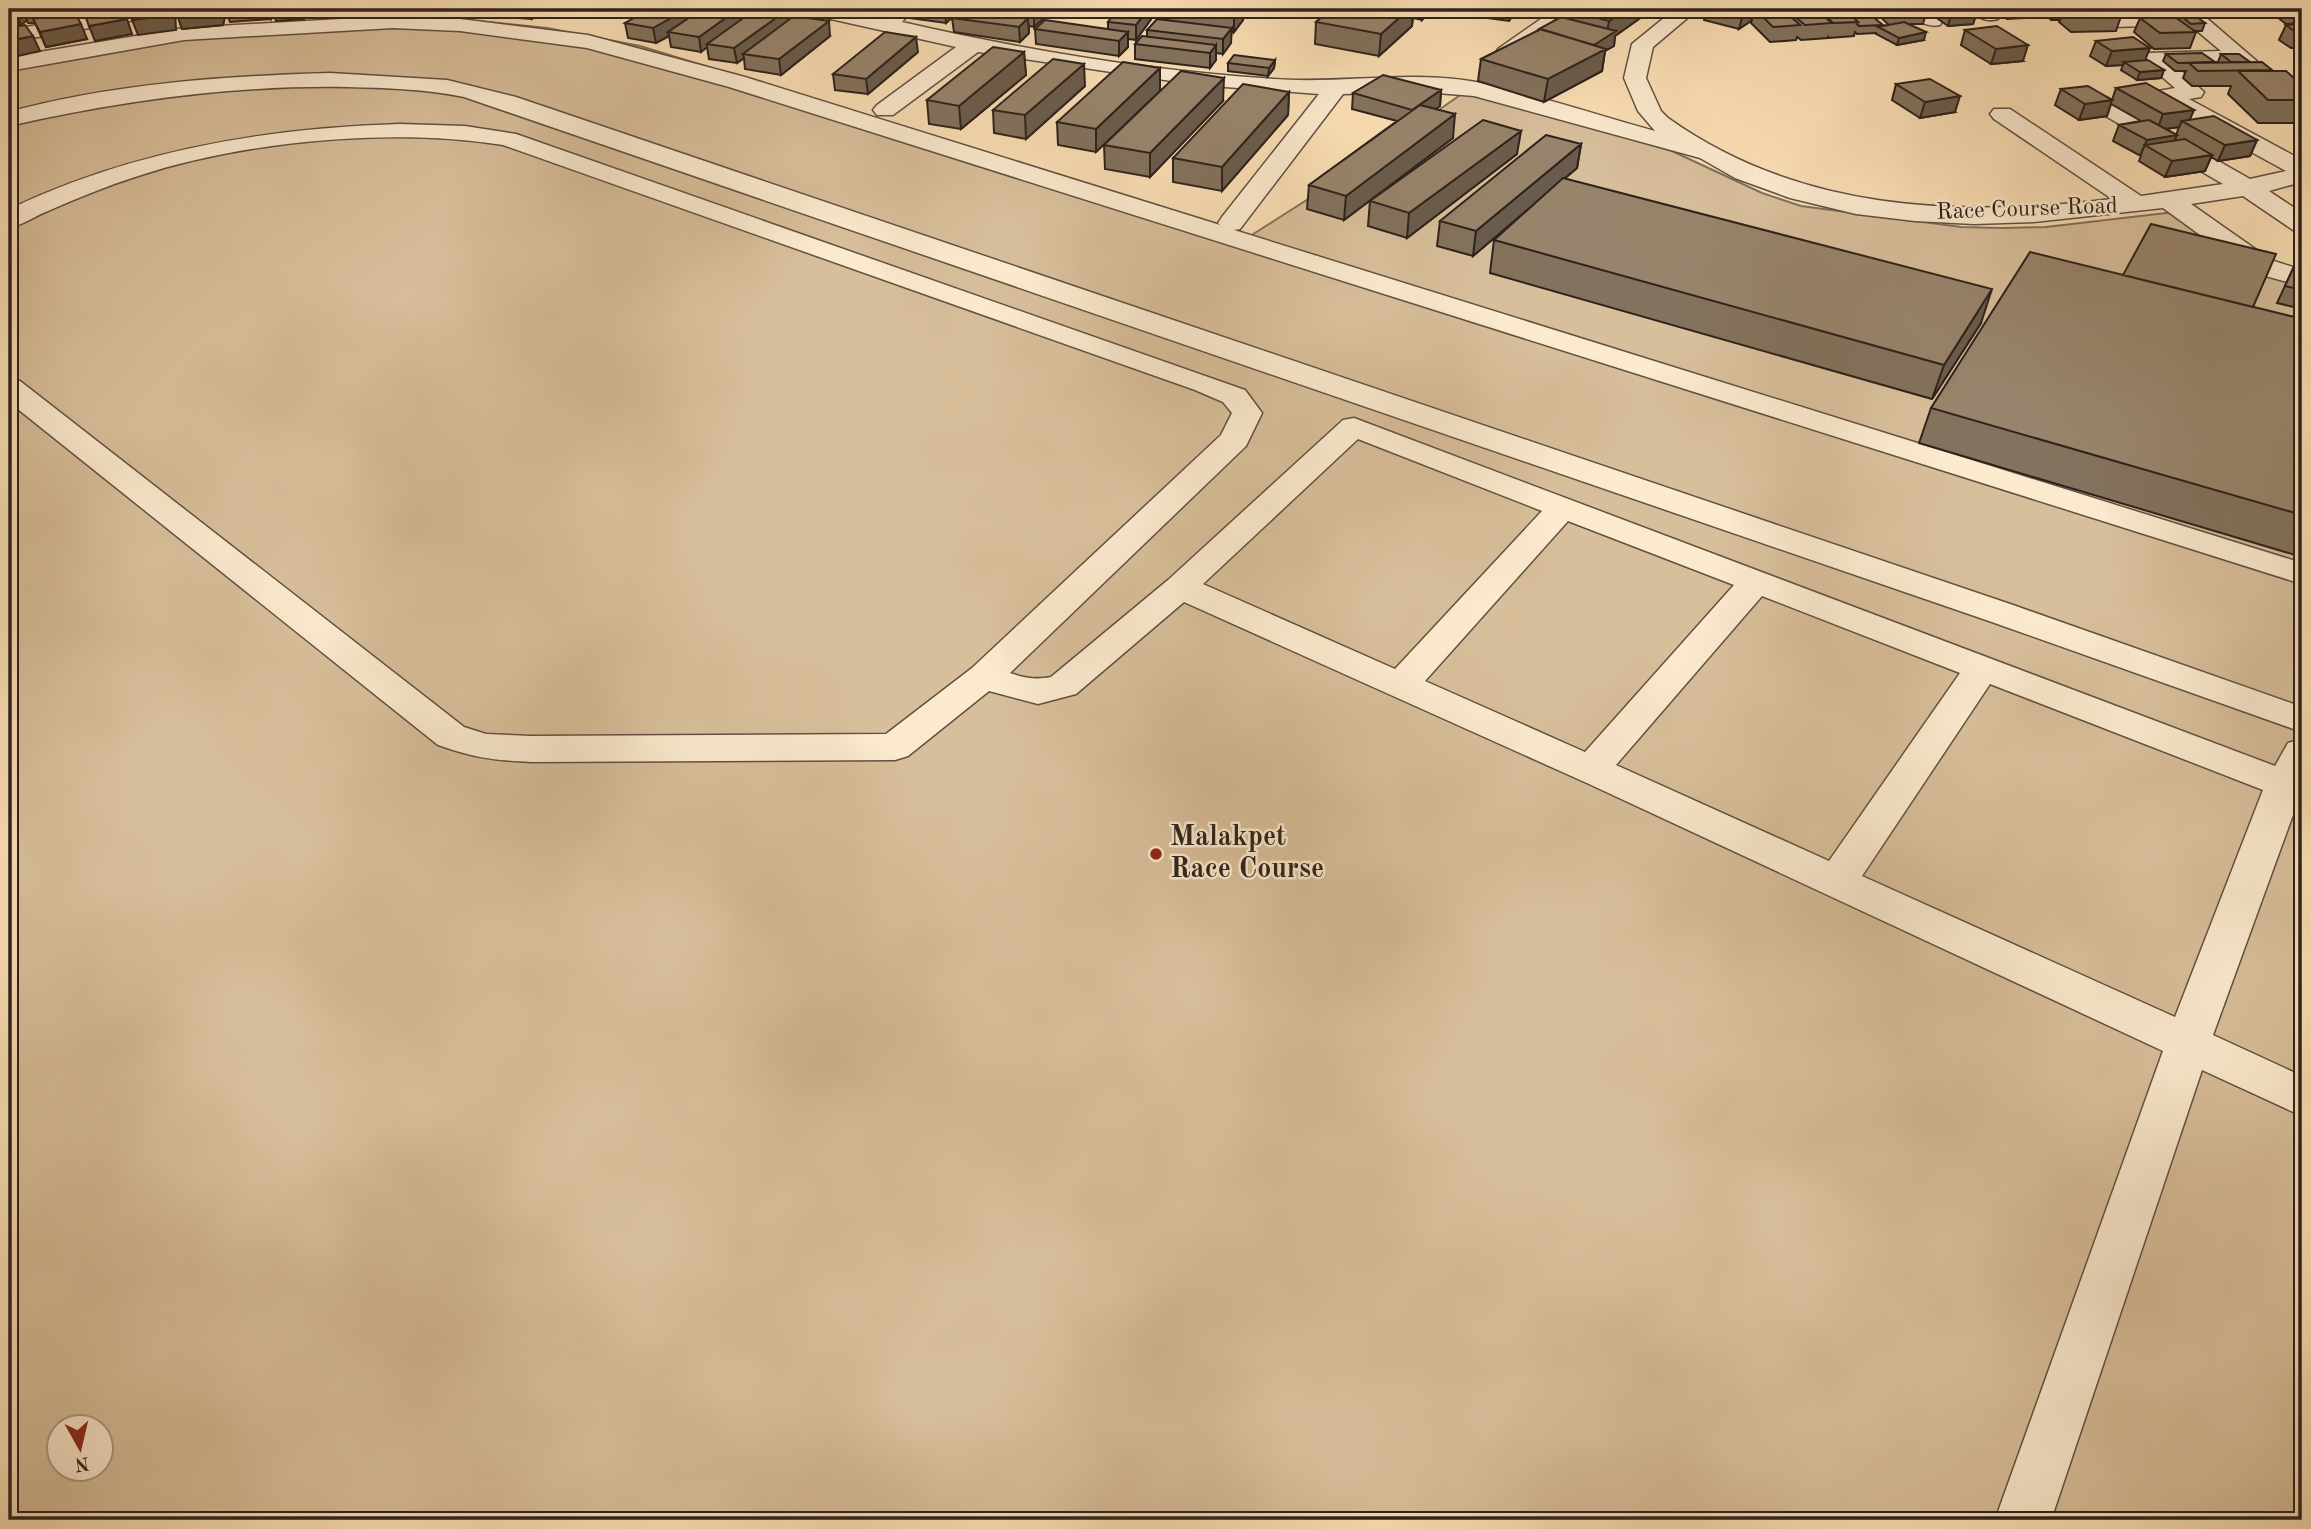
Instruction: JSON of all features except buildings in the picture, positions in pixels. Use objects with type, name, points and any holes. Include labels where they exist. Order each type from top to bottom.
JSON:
[{"type":"street","points":[[13,33],[107,13],[164,9]]},
{"type":"street","points":[[811,9],[974,45],[1118,68],[1262,85],[1336,88],[1451,85],[1475,89],[1704,152]]},
{"type":"street","points":[[887,25],[904,9]]},
{"type":"street","points":[[1506,54],[1569,9]]},
{"type":"street","name":"Race Course Road","points":[[1688,9],[1643,44],[1634,78],[1655,119],[1704,152],[1758,180],[1847,204],[1947,216],[2074,212],[2249,189],[2302,172]]},
{"type":"street","points":[[2104,15],[2189,14],[2268,81]]},
{"type":"street","points":[[2104,15],[2193,92],[2166,96],[2302,172]]},
{"type":"street","points":[[9,64],[184,34],[393,22],[460,25],[588,41],[737,82],[2302,574]]},
{"type":"street","points":[[885,110],[974,45]]},
{"type":"street","points":[[2154,58],[2242,58]]},
{"type":"street","points":[[9,119],[96,101],[201,87],[284,82],[397,82],[450,87],[485,96],[1458,426],[2302,720]]},
{"type":"street","points":[[1231,223],[1336,88]]},
{"type":"street","points":[[2098,102],[2249,189],[2302,225]]},
{"type":"street","points":[[2002,114],[2136,204]]},
{"type":"street","points":[[9,220],[96,181],[158,160],[205,149],[271,139],[366,132],[438,130],[482,134],[534,148],[1234,396],[1247,413],[1235,439],[985,676],[895,747],[483,747],[452,736],[9,387]]},
{"type":"street","points":[[2168,200],[2261,266],[2302,278]]},
{"type":"street","points":[[985,676],[1009,686],[1038,692],[1063,686],[1180,587],[1354,427],[1982,668],[2294,768],[2188,1043],[2032,1502],[2023,1520]]},
{"type":"street","points":[[1401,685],[1563,507]]},
{"type":"street","points":[[1590,769],[1756,581]]},
{"type":"street","points":[[1180,587],[1590,769],[2302,1097]]},
{"type":"street","points":[[1837,882],[1982,668]]},
{"type":"shaded area","name":"Malakpet Race Course","points":[[428,16],[547,28],[640,46],[980,150],[1247,238],[1349,173],[1463,93],[1526,106],[1672,151],[1762,193],[1801,206],[1961,227],[2002,228],[2046,227],[2183,211],[2302,281],[2302,1520],[9,1520],[9,61],[244,25]]},
{"type":"place","name":"Malakpet Race Course","points":[[1156,854]]}]
